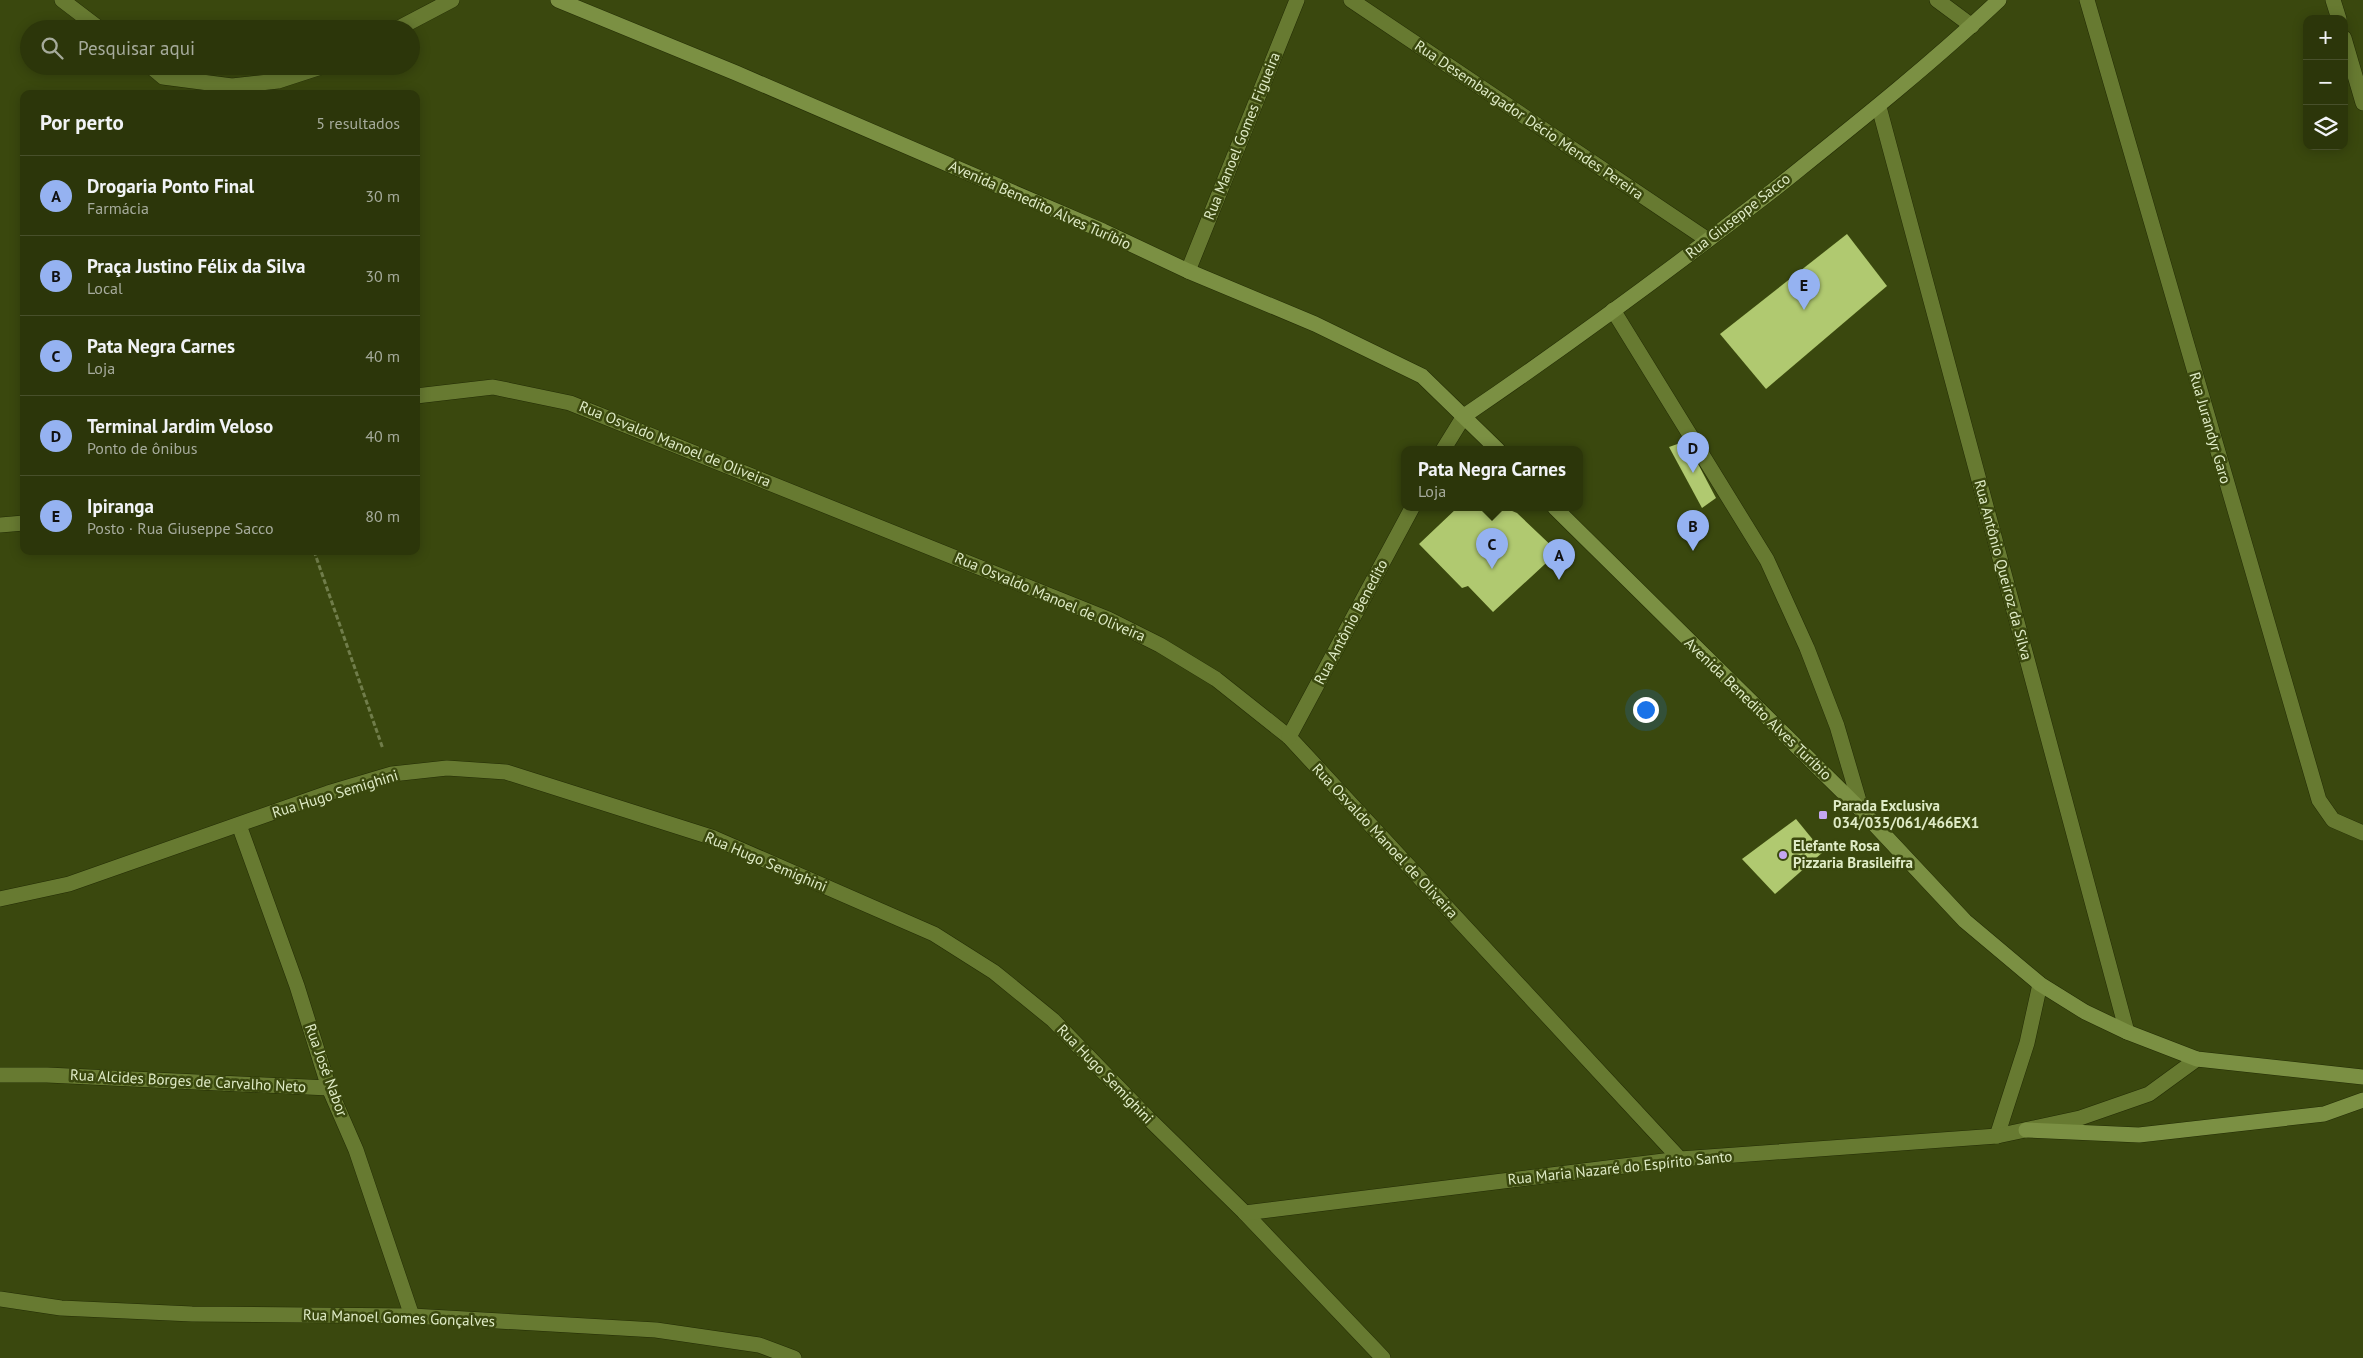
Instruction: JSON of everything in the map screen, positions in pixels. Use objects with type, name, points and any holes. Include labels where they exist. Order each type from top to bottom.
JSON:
[{"type":"main road","name":"Avenida Benedito Alves Turíbio","points":[[558,0],[1058,212],[1188,271],[1315,324],[1422,376],[1494,446]]},
{"type":"main road","name":"Rua Giuseppe Sacco","points":[[1464,416],[1534,368],[1708,240],[1879,107],[1999,0]]},
{"type":"main road","name":"Avenida Benedito Alves Turíbio","points":[[1558,511],[1862,811],[1965,921],[2040,984],[2085,1012],[2127,1032],[2197,1059],[2363,1077]]},
{"type":"main road","points":[[2026,1130],[2139,1135],[2324,1114],[2363,1100]]},
{"type":"street","points":[[62,0],[88,20]]},
{"type":"street","points":[[414,20],[452,0]]},
{"type":"street","name":"Rua Manoel Gomes Figueira","points":[[1188,271],[1297,0]]},
{"type":"street","name":"Rua Desembargador Décio Mendes Pereira","points":[[1351,0],[1708,240]]},
{"type":"street","points":[[1937,0],[1972,26]]},
{"type":"street","name":"Rua Jurandyr Garo","points":[[2087,0],[2319,800],[2333,820],[2363,833]]},
{"type":"street","points":[[2333,0],[2338,15]]},
{"type":"street","points":[[2348,52],[2363,104]]},
{"type":"street","points":[[162,75],[232,86],[278,81],[296,75]]},
{"type":"street","name":"Rua Antônio Queiroz da Silva","points":[[1879,107],[2127,1032]]},
{"type":"street","points":[[1613,310],[1767,560],[1807,648],[1834,718],[1862,811]]},
{"type":"street","name":"Rua Osvaldo Manoel de Oliveira","points":[[420,396],[493,387],[570,403],[1108,619],[1160,645],[1216,679],[1289,737],[1680,1159]]},
{"type":"street","points":[[1445,446],[1464,416]]},
{"type":"street","name":"Rua Antônio Benedito","points":[[1289,737],[1410,511]]},
{"type":"street","points":[[0,525],[20,522]]},
{"type":"street","name":"Rua Hugo Semighini","points":[[0,899],[69,884],[328,793],[392,774],[446,768],[506,772],[714,838],[934,934],[994,972],[1053,1020],[1148,1118],[1245,1213],[1382,1358]]},
{"type":"street","name":"Rua José Nabor","points":[[239,825],[297,986],[329,1088],[356,1150],[412,1316]]},
{"type":"street","points":[[1997,1136],[2026,1043],[2040,984]]},
{"type":"street","name":"Rua Maria Nazaré do Espírito Santo","points":[[1245,1213],[1680,1159],[1997,1136],[2080,1118],[2149,1094],[2197,1059]]},
{"type":"street","name":"Rua Alcides Borges de Carvalho Neto","points":[[0,1075],[47,1075],[329,1088]]},
{"type":"street","name":"Rua Manoel Gomes Gonçalves","points":[[0,1299],[61,1308],[192,1314],[412,1316],[656,1330],[759,1345],[794,1358]]},
{"type":"path","points":[[315,555],[392,774]]},
{"type":"building","points":[[1847,234],[1887,286],[1766,389],[1720,334]]},
{"type":"building","points":[[1686,441],[1716,498],[1702,508],[1669,447]]},
{"type":"building","points":[[1454,511],[1512,511],[1517,513],[1558,552],[1493,612],[1468,586],[1462,588],[1419,544]]},
{"type":"building","name":"Elefante Rosa Pizzaria Brasileifra","points":[[1796,819],[1823,852],[1775,894],[1742,859]]},
{"type":"place","name":"Ipiranga","points":[[1804,310]]},
{"type":"place","name":"Terminal Jardim Veloso","points":[[1693,473]]},
{"type":"place","name":"Praça Justino Félix da Silva","points":[[1693,551]]},
{"type":"place","name":"Pata Negra Carnes","points":[[1492,569]]},
{"type":"place","name":"Drogaria Ponto Final","points":[[1559,580]]},
{"type":"place","name":"Parada Exclusiva 034/035/061/466EX1","points":[[1823,815]]},
{"type":"place","name":"Elefante Rosa Pizzaria Brasileifra","points":[[1783,855]]}]
